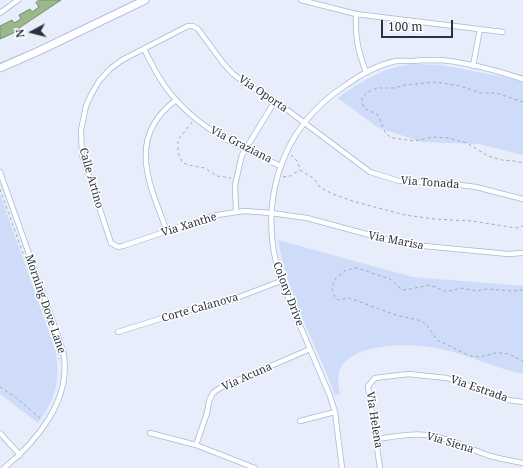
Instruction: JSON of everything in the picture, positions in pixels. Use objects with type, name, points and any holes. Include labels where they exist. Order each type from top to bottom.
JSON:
[{"type":"main road","points":[[0,68],[145,0]]},
{"type":"street","points":[[0,13],[18,0]]},
{"type":"street","points":[[301,0],[356,14],[503,32]]},
{"type":"street","points":[[356,14],[355,30],[358,51],[366,72]]},
{"type":"street","name":"Calle Artino","points":[[111,243],[82,155],[81,130],[83,118],[91,95],[99,81],[110,69],[122,60],[188,26],[193,26]]},
{"type":"street","name":"Via Oporta","points":[[193,26],[198,29],[222,63],[233,74],[275,101],[304,124]]},
{"type":"street","points":[[473,66],[480,29]]},
{"type":"street","name":"Via Graziana","points":[[144,49],[167,89],[195,119],[211,131],[245,150],[281,166]]},
{"type":"street","name":"Colony Drive","points":[[342,468],[335,412],[330,396],[281,281],[275,263],[272,244],[271,213],[277,177],[287,152],[311,114],[327,98],[366,72],[393,62],[438,60],[473,66],[523,79]]},
{"type":"street","points":[[167,231],[148,175],[145,151],[151,129],[158,118],[176,100]]},
{"type":"street","points":[[236,212],[235,195],[238,165],[245,150],[275,101]]},
{"type":"street","name":"Via Tonada","points":[[304,124],[370,172],[399,181],[445,183],[476,187],[523,199]]},
{"type":"street","name":"Morning Dove Lane","points":[[0,172],[64,357],[64,381],[57,405],[41,430],[20,455],[4,468]]},
{"type":"street","name":"Via Xanthe","points":[[111,243],[118,247],[123,246],[203,219],[236,212],[271,213]]},
{"type":"street","name":"Via Marisa","points":[[271,213],[307,218],[403,244],[508,254],[523,253]]},
{"type":"street","name":"Corte Calanova","points":[[118,332],[185,312],[226,302],[281,281]]},
{"type":"street","name":"Via Acuna","points":[[196,445],[207,413],[209,401],[213,393],[220,388],[310,349]]},
{"type":"street","name":"Via Estrada","points":[[368,386],[375,378],[416,374],[447,378],[509,400],[523,402]]},
{"type":"street","name":"Via Helena","points":[[368,386],[380,468]]},
{"type":"street","points":[[300,421],[335,412]]},
{"type":"street","points":[[0,433],[20,455]]},
{"type":"street","points":[[150,433],[196,445],[255,468]]},
{"type":"street","name":"Via Siena","points":[[376,439],[425,434],[450,441],[489,456],[507,461],[523,463]]},
{"type":"path","points":[[523,102],[496,93],[481,93],[460,86],[436,82],[405,85],[395,88],[377,88],[366,93],[362,98],[364,108],[378,115],[386,134],[392,138],[414,141],[433,137],[448,138],[467,143],[488,156],[523,163]]},
{"type":"path","points":[[195,119],[178,140],[178,152],[182,162],[188,165],[205,168],[217,176],[236,178]]},
{"type":"path","points":[[287,152],[294,157],[300,167],[300,170],[313,178],[321,188],[352,201],[405,216],[472,221],[516,228],[523,226]]},
{"type":"path","points":[[277,177],[290,176],[300,170]]},
{"type":"path","points":[[0,189],[55,343]]},
{"type":"path","points":[[523,290],[512,291],[486,289],[478,291],[460,288],[447,292],[430,285],[405,290],[400,288],[394,281],[387,277],[357,268],[346,270],[336,278],[332,287],[334,295],[338,300],[349,298],[389,311],[396,315],[422,321],[430,328],[437,340],[470,356],[481,357],[495,353],[504,353],[523,361]]},
{"type":"path","points":[[57,350],[59,361]]},
{"type":"path","points":[[0,388],[14,396],[43,420]]},
{"type":"shaded area","points":[[413,64],[441,65],[523,82],[523,155],[479,144],[421,142],[377,127],[338,98],[355,86],[374,76],[393,68]]},
{"type":"shaded area","points":[[0,194],[56,352],[57,381],[53,398],[38,423],[0,394]]},
{"type":"shaded area","points":[[278,240],[413,277],[523,286],[523,374],[441,349],[402,345],[387,346],[360,352],[349,359],[341,367],[338,380],[340,394],[335,395],[295,300],[282,260]]},
{"type":"building","points":[[39,0],[61,0],[19,28],[20,30],[0,39],[0,26],[12,20],[14,23],[21,19],[19,15],[30,9],[32,12],[39,7],[36,3]]}]
